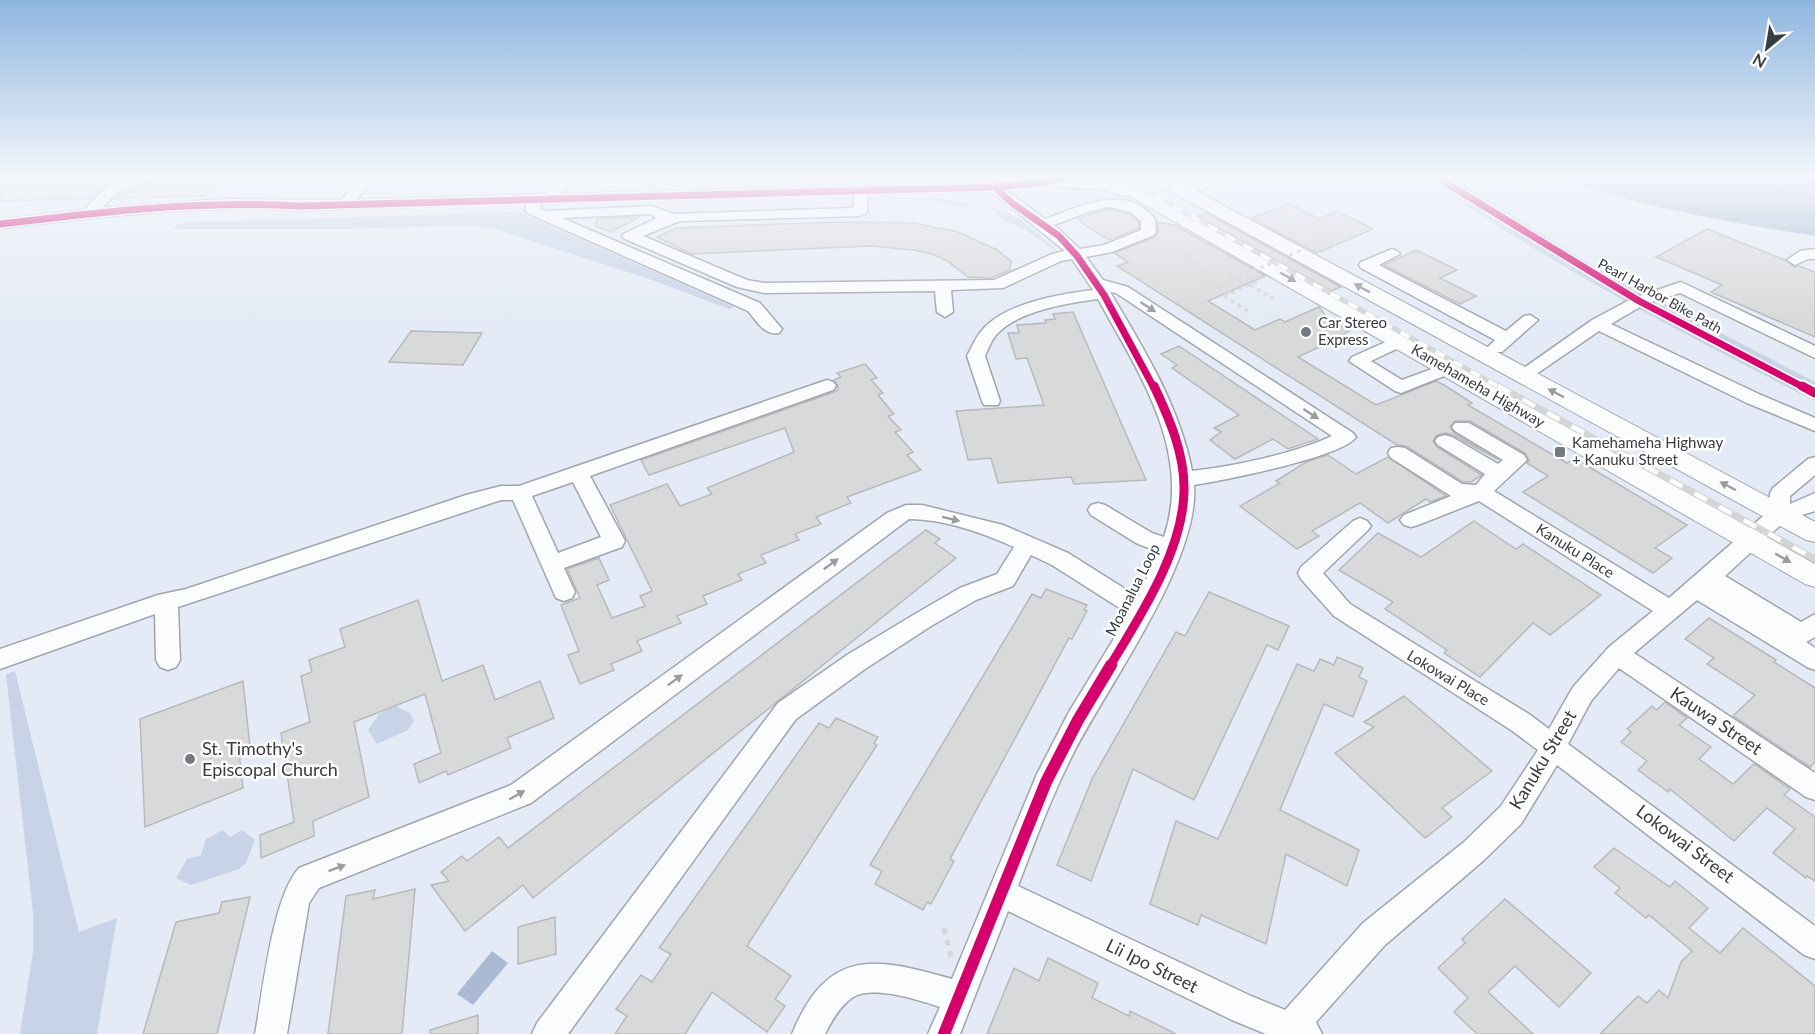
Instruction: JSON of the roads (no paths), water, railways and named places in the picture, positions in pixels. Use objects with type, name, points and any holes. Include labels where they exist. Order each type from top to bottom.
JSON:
[{"type":"main road","name":"Kamehameha Highway","points":[[1196,225],[1815,577]]},
{"type":"main road","name":"Kamehameha Highway","points":[[1248,225],[1815,533]]},
{"type":"street","points":[[0,234],[82,225]]},
{"type":"street","points":[[568,225],[754,307],[773,329]]},
{"type":"street","points":[[656,225],[630,236],[751,287],[943,286],[1005,283],[1057,257],[1107,249],[1149,232],[1148,225]]},
{"type":"street","name":"Moanalua Loop","points":[[944,1034],[1039,797],[1063,747],[1141,610],[1172,548],[1183,507],[1183,479],[1175,438],[1160,396],[1099,289],[1076,254],[1043,225]]},
{"type":"street","points":[[1392,254],[1367,265],[1507,339]]},
{"type":"street","points":[[1812,255],[1795,260],[1815,268]]},
{"type":"street","points":[[943,286],[945,312]]},
{"type":"street","points":[[1523,375],[1598,324],[1639,301],[1681,287],[1815,353]]},
{"type":"street","points":[[991,401],[976,356],[989,332],[1017,315],[1066,297],[1099,289],[1122,290],[1346,437],[1331,446],[1263,464],[1210,476],[1183,479]]},
{"type":"street","points":[[1485,354],[1530,320]]},
{"type":"street","points":[[1598,324],[1754,399],[1815,425]]},
{"type":"street","points":[[1399,341],[1358,362],[1401,387],[1448,368]]},
{"type":"street","points":[[0,659],[166,601],[198,593],[473,500],[501,493],[520,493],[827,386]]},
{"type":"street","points":[[1411,520],[1481,492],[1498,473],[1516,460],[1462,427]]},
{"type":"street","points":[[1445,441],[1498,473]]},
{"type":"street","points":[[1398,453],[1458,491],[1481,492]]},
{"type":"street","points":[[1815,464],[1780,493],[1779,514],[1806,507],[1815,500]]},
{"type":"street","points":[[552,564],[614,541],[578,472]]},
{"type":"street","name":"Kanuku Place","points":[[1481,492],[1670,610]]},
{"type":"street","points":[[520,493],[564,592]]},
{"type":"street","points":[[1098,510],[1144,538],[1172,548]]},
{"type":"street","points":[[271,1034],[294,903],[300,888],[309,878],[521,794],[894,518],[906,512],[922,512],[995,530],[1072,565],[1141,610]]},
{"type":"street","name":"Kanuku Street","points":[[1293,1032],[1374,934],[1494,834],[1530,789],[1582,694],[1617,654],[1779,514]]},
{"type":"street","name":"Lokowai Place","points":[[1360,526],[1309,573],[1342,610],[1520,722],[1554,746]]},
{"type":"street","points":[[548,1034],[787,711],[855,662],[923,620],[968,594],[1005,580],[1027,544]]},
{"type":"street","points":[[1702,582],[1803,634],[1815,623]]},
{"type":"street","points":[[1702,582],[1815,660]]},
{"type":"street","points":[[166,601],[168,660]]},
{"type":"street","name":"Kauwa Street","points":[[1617,654],[1815,788]]},
{"type":"street","name":"Lokowai Street","points":[[1554,746],[1815,944]]},
{"type":"street","name":"Lii Ipo Street","points":[[1001,893],[1293,1032]]},
{"type":"street","points":[[808,1034],[830,997],[852,980],[879,977],[960,998]]},
{"type":"railway","points":[[1208,225],[1501,388]]},
{"type":"railway","points":[[1498,386],[1815,559]]},
{"type":"place","name":"Car Stereo Express","points":[[1306,332]]},
{"type":"place","name":"Kamehameha Highway + Kanuku Street","points":[[1560,452]]},
{"type":"place","name":"St. Timothy's Episcopal Church","points":[[190,759]]}]
